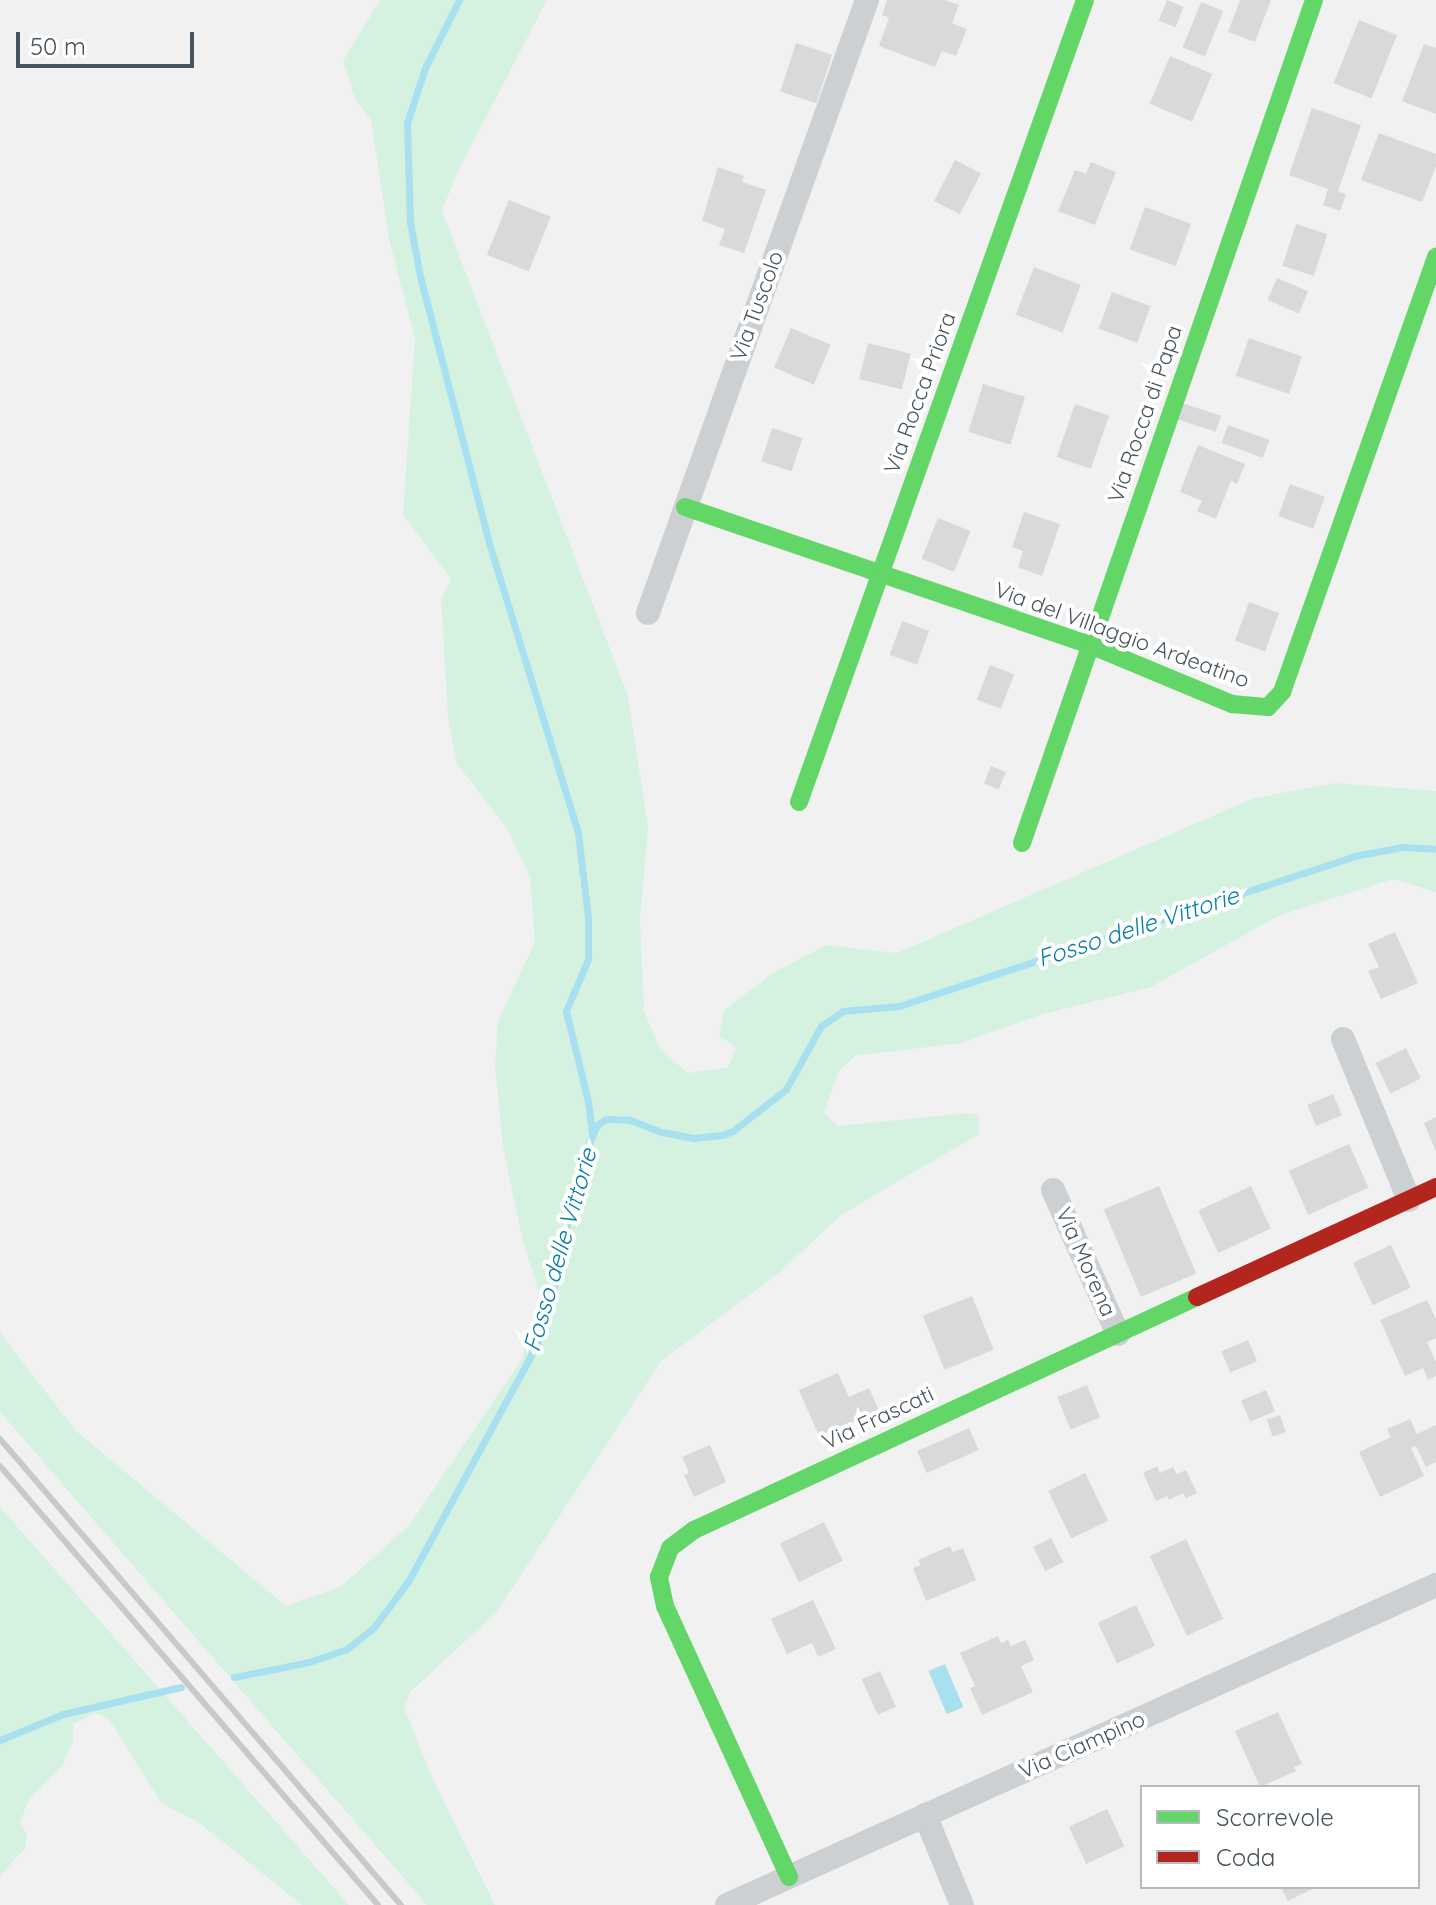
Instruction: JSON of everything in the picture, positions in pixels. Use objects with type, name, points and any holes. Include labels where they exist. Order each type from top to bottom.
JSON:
[{"type":"street","name":"Via Tuscolo","points":[[648,613],[867,0]]},
{"type":"street","name":"Via Rocca Priora","points":[[799,802],[1085,0]]},
{"type":"street","name":"Via Rocca di Papa","points":[[1022,843],[1314,0]]},
{"type":"street","name":"Via del Villaggio Ardeatino","points":[[685,507],[1090,645],[1232,704],[1256,708],[1276,702],[1436,256]]},
{"type":"street","points":[[1343,1039],[1409,1200]]},
{"type":"street","name":"Via Frascati","points":[[789,1877],[665,1606],[659,1577],[670,1548],[694,1530],[1436,1187]]},
{"type":"street","name":"Via Morena","points":[[1053,1190],[1118,1334]]},
{"type":"street","name":"Via Ciampino","points":[[727,1905],[1436,1585]]},
{"type":"street","points":[[925,1815],[962,1905]]},
{"type":"green space","points":[[380,0],[547,0],[458,171],[442,211],[628,696],[648,827],[640,919],[644,1011],[660,1049],[688,1073],[728,1067],[736,1048],[719,1035],[724,1011],[771,974],[826,945],[897,953],[1254,798],[1335,783],[1436,791],[1436,892],[1393,879],[1278,916],[1151,987],[1043,1014],[961,1043],[855,1056],[839,1071],[824,1113],[838,1126],[967,1113],[979,1115],[979,1134],[841,1215],[779,1273],[661,1361],[496,1613],[410,1692],[404,1707],[432,1777],[495,1905],[427,1905],[0,1412],[0,1332],[75,1430],[286,1606],[342,1586],[410,1524],[522,1359],[540,1296],[522,1237],[503,1147],[495,1066],[498,1021],[535,942],[530,877],[507,828],[457,764],[448,719],[441,599],[451,579],[403,515],[415,338],[389,239],[371,120],[355,98],[343,61]]},
{"type":"green space","points":[[0,1507],[349,1905],[302,1905],[198,1822],[162,1804],[109,1719],[95,1713],[73,1724],[73,1741],[62,1766],[28,1801],[20,1823],[27,1835],[25,1848],[0,1876]]},
{"type":"water","points":[[945,1664],[963,1707],[947,1714],[928,1671]]},
{"type":"building","points":[[887,0],[945,0],[959,5],[952,23],[967,29],[956,56],[942,51],[935,67],[879,46],[889,18],[882,15]]},
{"type":"building","points":[[1167,0],[1184,7],[1175,27],[1159,20]]},
{"type":"building","points":[[1240,0],[1271,0],[1255,42],[1228,32]]},
{"type":"building","points":[[1201,2],[1223,11],[1205,56],[1183,47]]},
{"type":"building","points":[[1359,20],[1397,35],[1372,98],[1334,83]]},
{"type":"building","points":[[796,43],[832,55],[816,103],[780,92]]},
{"type":"building","points":[[1424,44],[1436,48],[1436,114],[1402,101]]},
{"type":"building","points":[[1170,56],[1212,74],[1192,122],[1150,104]]},
{"type":"building","points":[[1312,108],[1361,125],[1338,191],[1346,194],[1340,211],[1323,205],[1328,189],[1289,175]]},
{"type":"building","points":[[1379,133],[1436,154],[1436,166],[1422,202],[1361,180]]},
{"type":"building","points":[[955,160],[981,173],[960,214],[934,201]]},
{"type":"building","points":[[1091,162],[1116,172],[1095,225],[1058,211],[1075,170],[1086,174]]},
{"type":"building","points":[[718,167],[744,176],[742,182],[766,190],[744,253],[719,245],[725,229],[702,221]]},
{"type":"building","points":[[509,200],[551,217],[529,272],[487,255]]},
{"type":"building","points":[[1145,207],[1191,224],[1176,266],[1130,249]]},
{"type":"building","points":[[1296,224],[1327,234],[1314,276],[1282,266]]},
{"type":"building","points":[[1034,267],[1081,285],[1062,333],[1016,315]]},
{"type":"building","points":[[1277,278],[1308,291],[1299,313],[1268,300]]},
{"type":"building","points":[[1112,292],[1151,306],[1137,343],[1099,329]]},
{"type":"building","points":[[791,328],[831,345],[814,384],[774,368]]},
{"type":"building","points":[[1249,338],[1302,356],[1289,394],[1236,376]]},
{"type":"building","points":[[868,343],[911,354],[902,390],[859,379]]},
{"type":"building","points":[[983,384],[1025,397],[1010,445],[968,432]]},
{"type":"building","points":[[1182,403],[1221,416],[1216,432],[1177,419]]},
{"type":"building","points":[[1075,404],[1109,416],[1091,469],[1057,457]]},
{"type":"building","points":[[1228,425],[1269,440],[1263,458],[1222,443]]},
{"type":"building","points":[[772,428],[802,438],[792,471],[761,461]]},
{"type":"building","points":[[1198,445],[1245,464],[1237,484],[1231,481],[1216,519],[1197,511],[1202,501],[1180,492]]},
{"type":"building","points":[[1290,484],[1325,497],[1313,529],[1278,516]]},
{"type":"building","points":[[1024,512],[1060,524],[1042,576],[1018,567],[1023,551],[1012,547]]},
{"type":"building","points":[[938,518],[970,531],[954,572],[922,559]]},
{"type":"building","points":[[1249,602],[1279,613],[1265,651],[1235,641]]},
{"type":"building","points":[[902,621],[929,631],[917,665],[890,655]]},
{"type":"building","points":[[990,665],[1014,674],[1001,709],[977,700]]},
{"type":"building","points":[[991,766],[1006,772],[999,790],[984,784]]},
{"type":"building","points":[[1395,932],[1418,983],[1381,999],[1368,971],[1379,967],[1368,944]]},
{"type":"building","points":[[1406,1048],[1421,1079],[1390,1093],[1375,1063]]},
{"type":"building","points":[[1333,1094],[1342,1115],[1316,1126],[1307,1105]]},
{"type":"building","points":[[1436,1117],[1436,1152],[1424,1123]]},
{"type":"building","points":[[1349,1144],[1369,1188],[1308,1215],[1289,1171]]},
{"type":"building","points":[[1159,1186],[1196,1273],[1141,1297],[1104,1209]]},
{"type":"building","points":[[1251,1186],[1271,1229],[1218,1253],[1198,1211]]},
{"type":"building","points":[[1391,1245],[1411,1288],[1373,1305],[1353,1263]]},
{"type":"building","points":[[972,1296],[994,1350],[945,1370],[923,1316]]},
{"type":"building","points":[[1427,1300],[1436,1319],[1436,1338],[1427,1342],[1436,1362],[1436,1376],[1428,1380],[1423,1368],[1405,1376],[1380,1320]]},
{"type":"building","points":[[1248,1340],[1257,1361],[1230,1373],[1221,1351]]},
{"type":"building","points":[[838,1373],[849,1397],[869,1388],[881,1415],[855,1426],[853,1421],[819,1436],[799,1390]]},
{"type":"building","points":[[1087,1385],[1100,1417],[1070,1429],[1057,1397]]},
{"type":"building","points":[[1266,1390],[1275,1411],[1250,1422],[1241,1401]]},
{"type":"building","points":[[1280,1415],[1286,1432],[1273,1437],[1267,1420]]},
{"type":"building","points":[[1410,1419],[1417,1434],[1436,1425],[1436,1462],[1426,1467],[1416,1446],[1411,1448],[1424,1476],[1380,1497],[1359,1452],[1391,1437],[1387,1429]]},
{"type":"building","points":[[969,1428],[979,1450],[927,1473],[917,1451]]},
{"type":"building","points":[[710,1445],[726,1482],[694,1497],[684,1475],[689,1473],[682,1457]]},
{"type":"building","points":[[1157,1466],[1160,1473],[1173,1467],[1177,1474],[1186,1470],[1197,1493],[1186,1498],[1183,1493],[1169,1500],[1167,1496],[1156,1501],[1143,1473]]},
{"type":"building","points":[[1085,1473],[1108,1521],[1071,1539],[1048,1491]]},
{"type":"building","points":[[824,1522],[843,1561],[799,1582],[780,1543]]},
{"type":"building","points":[[1051,1538],[1063,1562],[1045,1571],[1033,1547]]},
{"type":"building","points":[[1186,1539],[1223,1619],[1187,1636],[1150,1556]]},
{"type":"building","points":[[950,1546],[953,1552],[963,1548],[976,1580],[926,1601],[913,1568],[921,1565],[918,1560]]},
{"type":"building","points":[[813,1600],[836,1649],[818,1657],[812,1643],[787,1654],[771,1619]]},
{"type":"building","points":[[1136,1605],[1155,1646],[1117,1664],[1098,1623]]},
{"type":"building","points":[[998,1636],[1001,1643],[1008,1640],[1011,1646],[1025,1640],[1034,1660],[1021,1666],[1033,1692],[982,1715],[970,1688],[975,1686],[960,1653]]},
{"type":"building","points":[[880,1671],[896,1707],[878,1715],[862,1679]]},
{"type":"building","points":[[1278,1712],[1302,1764],[1294,1767],[1296,1771],[1259,1785],[1235,1731]]},
{"type":"building","points":[[1107,1809],[1124,1846],[1086,1864],[1069,1827]]},
{"type":"building","points":[[1282,1889],[1312,1889],[1288,1901]]},
{"type":"waterway","points":[[459,0],[425,68],[407,123],[410,222],[420,276],[489,543],[578,832],[588,918],[588,959],[566,1011],[588,1101],[592,1132]]},
{"type":"waterway","name":"Fosso delle Vittorie","points":[[234,1677],[309,1662],[347,1649],[375,1626],[409,1580],[537,1344],[553,1292],[568,1218],[597,1125],[606,1119],[630,1120],[662,1132],[694,1138],[722,1135],[733,1131],[786,1089],[821,1026],[843,1011],[899,1006],[1354,856],[1402,847],[1436,849]]},
{"type":"waterway","name":"Fosso delle Vittorie","points":[[0,1740],[63,1714],[181,1687]]},
{"type":"railway","points":[[0,1439],[401,1905]]},
{"type":"railway","points":[[0,1466],[378,1905]]},
{"type":"traffic: fast","points":[[799,802],[1085,0]]},
{"type":"traffic: fast","points":[[1022,843],[1314,0]]},
{"type":"traffic: fast","points":[[685,507],[1090,645],[1232,704],[1268,707],[1282,692],[1436,256]]},
{"type":"traffic: fast","points":[[789,1877],[665,1606],[659,1577],[670,1548],[694,1530],[1197,1297]]},
{"type":"traffic: jam","points":[[1197,1297],[1436,1187]]}]
